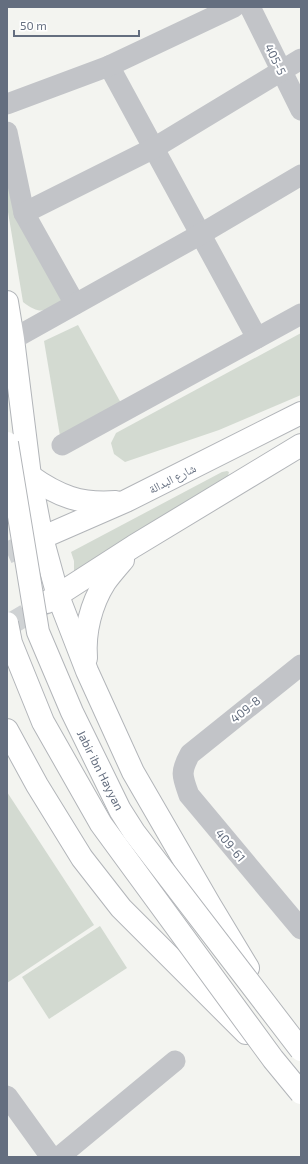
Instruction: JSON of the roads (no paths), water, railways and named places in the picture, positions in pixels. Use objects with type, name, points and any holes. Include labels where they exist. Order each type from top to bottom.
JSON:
[{"type":"main road","points":[[7,302],[13,339],[37,540],[52,599],[133,772],[210,905],[296,1044]]},
{"type":"main road","name":"شارع البدالة","points":[[37,540],[126,501],[301,413]]},
{"type":"main road","name":"Jabir ibn Hayyan","points":[[7,443],[38,632],[72,712],[120,810],[134,832],[296,1044]]},
{"type":"main road","points":[[52,599],[134,546],[301,445]]},
{"type":"main road","points":[[30,476],[46,488],[65,497],[84,502],[105,503],[126,501]]},
{"type":"main road","points":[[87,671],[85,648],[88,625],[94,603],[105,583],[134,546]]},
{"type":"main road","name":"Jabir ibn Hayyan","points":[[7,623],[11,643],[43,722],[101,824],[273,1059],[301,1093]]},
{"type":"main road","points":[[7,730],[82,858],[121,908],[273,1059]]},
{"type":"street","points":[[7,104],[109,66],[234,7]]},
{"type":"street","name":"405-5","points":[[250,7],[301,110]]},
{"type":"street","points":[[24,213],[154,148],[281,70],[301,60]]},
{"type":"street","points":[[109,66],[257,338]]},
{"type":"street","points":[[7,132],[24,213],[74,304]]},
{"type":"street","points":[[13,339],[200,234],[301,175]]},
{"type":"street","points":[[62,446],[301,314]]},
{"type":"street","name":"409-8","points":[[190,754],[301,664]]},
{"type":"street","name":"409-61","points":[[190,754],[184,766],[183,778],[189,794],[301,929]]},
{"type":"street","points":[[59,1157],[175,1061]]},
{"type":"street","points":[[7,1096],[14,1118],[51,1157]]},
{"type":"tunnel","points":[[7,553],[32,542]]},
{"type":"tunnel","points":[[7,626],[46,603]]}]
